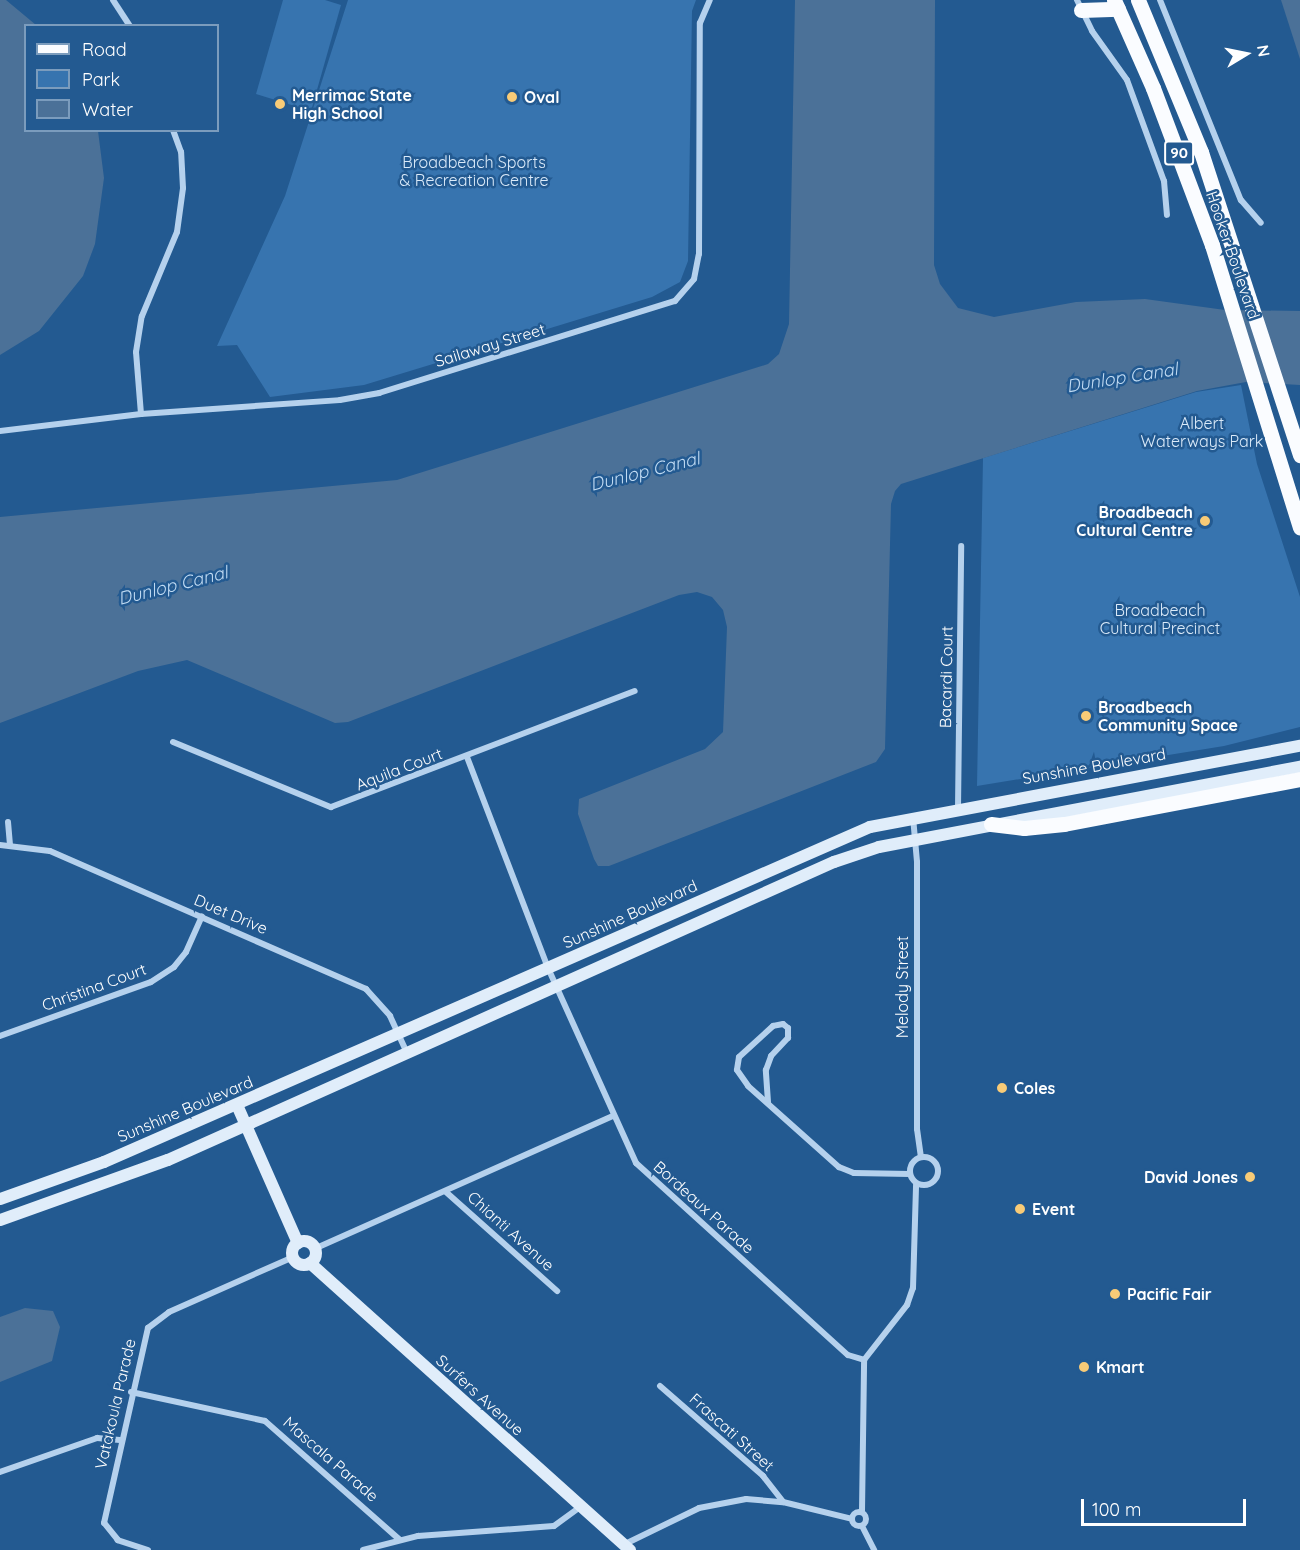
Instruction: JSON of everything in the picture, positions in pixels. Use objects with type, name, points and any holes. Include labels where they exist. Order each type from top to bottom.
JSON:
[{"type":"main road","points":[[1079,5],[1093,0]]},
{"type":"main road","name":"Hooker Boulevard","points":[[1138,0],[1201,152],[1274,385],[1300,455]]},
{"type":"main road","points":[[1079,5],[1116,5]]},
{"type":"main road","name":"Hooker Boulevard","points":[[1116,5],[1171,133],[1230,300],[1300,528]]},
{"type":"main road","name":"Sunshine Boulevard","points":[[0,1199],[104,1162],[237,1105],[847,836],[913,816],[1300,746]]},
{"type":"main road","points":[[0,1220],[168,1160],[834,862],[879,847],[991,824],[1300,767]]},
{"type":"main road","points":[[991,824],[1024,828],[1131,812],[1300,779]]},
{"type":"main road","points":[[237,1105],[298,1243],[293,1257],[298,1263],[310,1263],[314,1249],[310,1243],[298,1243]]},
{"type":"main road","name":"Surfers Avenue","points":[[310,1263],[627,1547]]},
{"type":"street","points":[[113,0],[129,24]]},
{"type":"street","name":"Sailaway Street","points":[[0,431],[141,414],[340,400],[379,393],[675,301],[694,279],[699,254],[700,23],[710,0]]},
{"type":"street","name":"Hooker Boulevard","points":[[1160,0],[1241,200],[1261,223]]},
{"type":"street","points":[[1079,5],[1127,80],[1164,181],[1167,215]]},
{"type":"street","points":[[141,414],[136,352],[142,316],[177,232],[183,188],[181,152],[174,132]]},
{"type":"street","name":"Bacardi Court","points":[[958,808],[961,546]]},
{"type":"street","name":"Aquila Court","points":[[173,742],[332,807],[635,691]]},
{"type":"street","name":"Bordeaux Parade","points":[[467,757],[548,969],[636,1164],[848,1355],[864,1360]]},
{"type":"street","name":"Melody Street","points":[[913,816],[917,1129],[921,1157]]},
{"type":"street","points":[[8,822],[10,844]]},
{"type":"street","name":"Duet Drive","points":[[0,845],[10,844],[50,851],[202,915],[366,989],[383,1006],[408,1054]]},
{"type":"street","name":"Christina Court","points":[[0,1036],[151,982],[174,967],[186,952],[202,915]]},
{"type":"street","points":[[768,1102],[766,1070],[771,1056],[788,1038],[788,1028],[783,1024],[773,1026],[739,1057],[737,1070],[748,1086],[839,1167],[854,1173],[910,1174]]},
{"type":"street","points":[[314,1249],[613,1116]]},
{"type":"street","points":[[862,1526],[867,1516],[862,1511],[864,1360],[908,1305],[913,1288],[916,1184],[910,1174],[914,1162],[921,1157],[935,1162],[938,1175],[930,1185],[916,1184]]},
{"type":"street","name":"Chianti Avenue","points":[[446,1192],[557,1291]]},
{"type":"street","name":"Vatakoula Parade","points":[[148,1550],[118,1540],[104,1523],[142,1339],[157,1318],[293,1257]]},
{"type":"street","name":"Frascati Street","points":[[660,1386],[763,1476],[783,1502]]},
{"type":"street","name":"Mascala Parade","points":[[131,1392],[265,1421],[399,1539]]},
{"type":"street","points":[[0,1472],[97,1438],[120,1440]]},
{"type":"street","points":[[627,1547],[714,1503],[747,1499],[783,1502],[852,1519],[855,1525],[862,1526]]},
{"type":"street","points":[[363,1550],[399,1539],[554,1526],[580,1507]]},
{"type":"street","points":[[852,1519],[855,1513],[862,1511]]},
{"type":"street","points":[[862,1526],[874,1550]]},
{"type":"green space","points":[[283,0],[325,0],[341,5],[311,111],[256,94]]},
{"type":"green space","name":"Broadbeach Sports & Recreation Centre","points":[[348,0],[696,0],[692,11],[688,261],[680,282],[652,297],[364,385],[270,397],[237,345],[217,346],[285,196]]},
{"type":"green space","name":"Broadbeach Cultural Precinct","points":[[1241,385],[1257,464],[1300,597],[1300,727],[1224,746],[977,786],[983,458],[1196,392]]},
{"type":"water","points":[[0,0],[6,0],[35,24],[24,24],[24,132],[98,132],[104,178],[95,244],[83,276],[39,331],[0,355]]},
{"type":"water","name":"Dunlop Canal","points":[[795,0],[935,0],[934,265],[940,284],[958,308],[994,317],[1076,302],[1145,299],[1225,310],[1300,311],[1300,385],[1246,382],[1197,391],[901,484],[895,491],[891,504],[885,749],[876,762],[609,866],[598,866],[594,859],[578,814],[579,799],[705,749],[723,732],[727,627],[723,610],[712,597],[697,592],[679,595],[348,722],[335,723],[187,660],[138,671],[0,723],[0,517],[397,480],[768,364],[779,354],[789,324]]},
{"type":"water","points":[[1281,0],[1300,0],[1300,59]]},
{"type":"water","points":[[25,1308],[53,1311],[60,1327],[52,1361],[0,1382],[0,1317]]},
{"type":"place","name":"Oval","points":[[512,97]]},
{"type":"place","name":"Merrimac State High School","points":[[280,104]]},
{"type":"place","name":"Broadbeach Cultural Centre","points":[[1205,521]]},
{"type":"place","name":"Broadbeach Community Space","points":[[1086,716]]},
{"type":"place","name":"Coles","points":[[1002,1088]]},
{"type":"place","name":"David Jones","points":[[1250,1177]]},
{"type":"place","name":"Event","points":[[1020,1209]]},
{"type":"place","name":"Pacific Fair","points":[[1115,1294]]},
{"type":"place","name":"Kmart","points":[[1084,1367]]},
{"type":"park label","name":"Albert Waterways Park","points":[[1202,432]]}]
